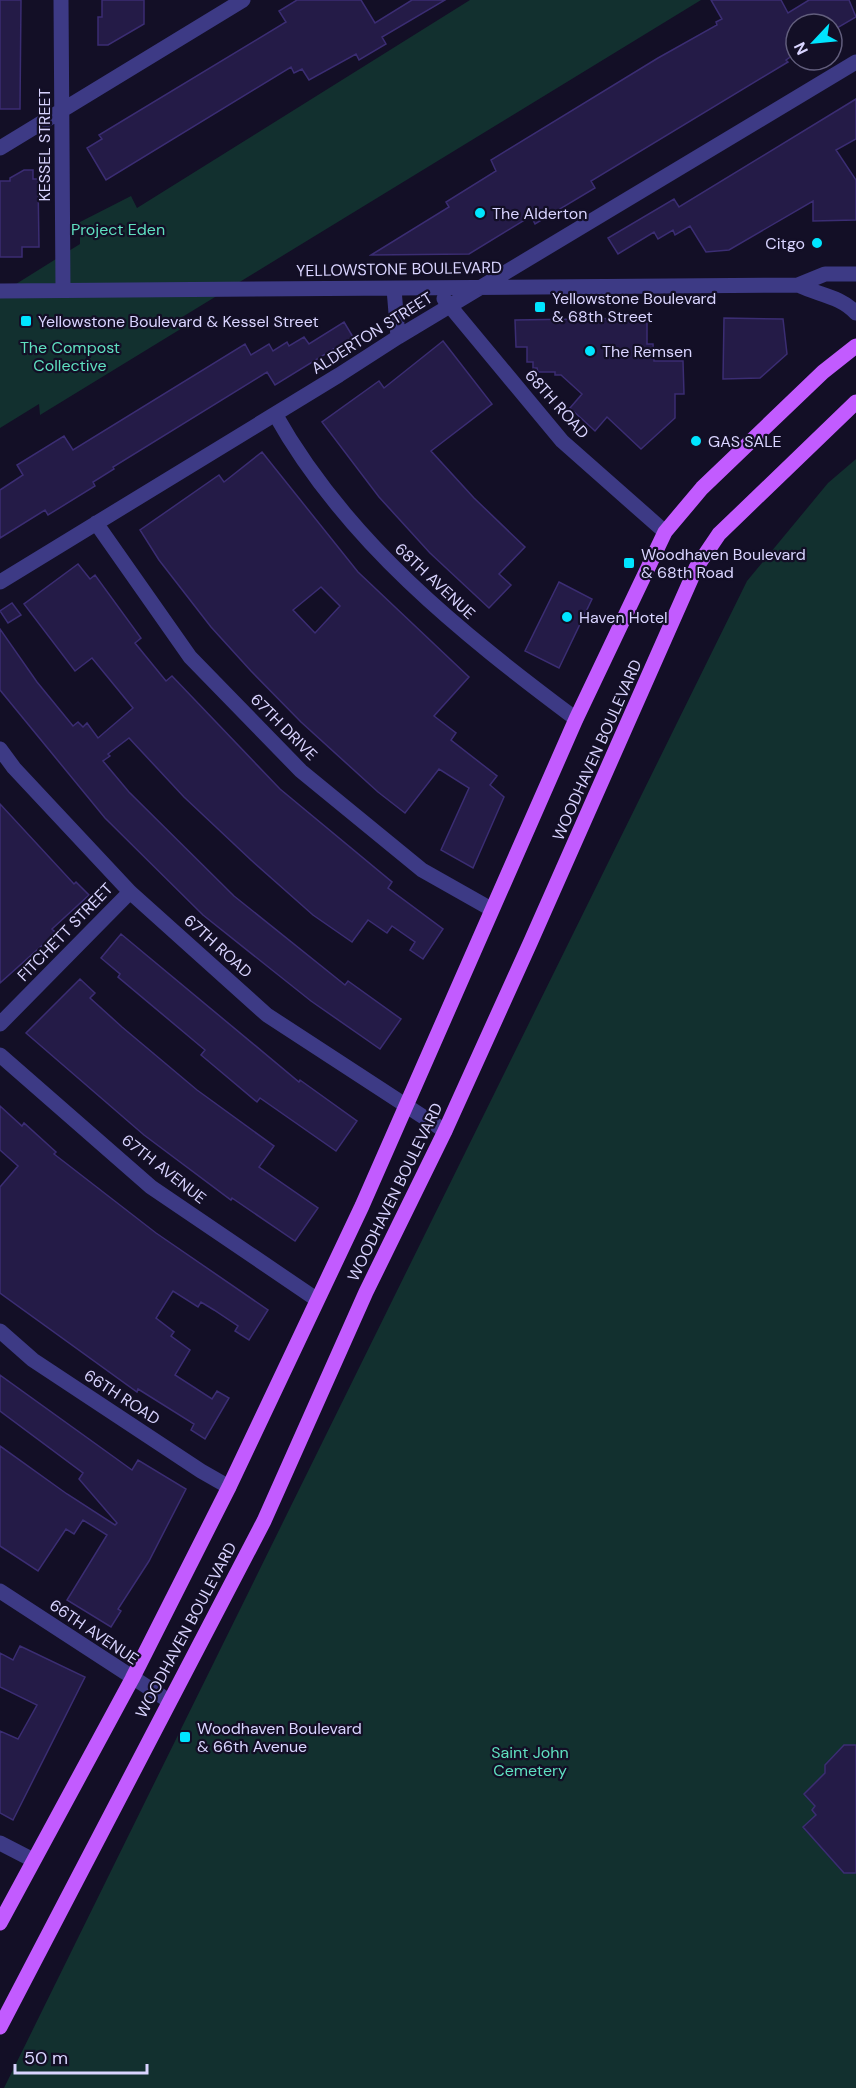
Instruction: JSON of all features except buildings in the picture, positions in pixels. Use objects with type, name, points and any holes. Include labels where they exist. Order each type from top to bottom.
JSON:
[{"type":"main road","name":"WOODHAVEN BOULEVARD","points":[[0,1923],[132,1679],[229,1487],[362,1206],[404,1105],[449,1012],[491,909],[576,719],[665,532],[702,488],[824,372],[856,346]]},
{"type":"main road","name":"WOODHAVEN BOULEVARD","points":[[0,2027],[264,1521],[366,1292],[445,1131],[617,751],[696,568],[719,534],[856,402]]},
{"type":"street","name":"KESSEL STREET","points":[[61,0],[63,290]]},
{"type":"street","points":[[0,148],[243,0]]},
{"type":"street","name":"ALDERTON STREET","points":[[0,582],[398,337],[856,62]]},
{"type":"street","name":"YELLOWSTONE BOULEVARD","points":[[0,291],[394,289],[486,285],[798,285],[825,274],[856,274]]},
{"type":"street","points":[[836,274],[856,282]]},
{"type":"street","name":"YELLOWSTONE BOULEVARD","points":[[798,285],[817,294],[845,302],[856,313]]},
{"type":"street","name":"68TH ROAD","points":[[434,288],[562,441],[665,532]]},
{"type":"street","points":[[394,289],[398,337]]},
{"type":"street","name":"68TH AVENUE","points":[[275,414],[320,482],[401,577],[472,640],[576,719]]},
{"type":"street","name":"67TH DRIVE","points":[[96,523],[190,657],[302,771],[422,870],[491,909]]},
{"type":"street","name":"67TH ROAD","points":[[0,749],[14,768],[130,892],[267,1015],[445,1131]]},
{"type":"street","name":"FITCHETT STREET","points":[[0,1024],[130,892]]},
{"type":"street","name":"67TH AVENUE","points":[[0,1055],[151,1186],[316,1299]]},
{"type":"street","name":"66TH ROAD","points":[[0,1331],[33,1360],[229,1487]]},
{"type":"street","name":"66TH AVENUE","points":[[0,1591],[169,1701]]},
{"type":"street","points":[[0,1843],[33,1860]]},
{"type":"green space","points":[[470,0],[701,0],[179,319],[197,319],[40,415],[39,404],[0,428],[0,294],[80,244],[80,222],[131,196],[137,208]]},
{"type":"green space","name":"Saint John Cemetery","points":[[856,459],[856,2088],[4,2088],[747,581],[828,483]]},
{"type":"place","name":"The Alderton","points":[[480,213]]},
{"type":"place","name":"Citgo","points":[[817,243]]},
{"type":"place","name":"Yellowstone Boulevard & 68th Street","points":[[540,307]]},
{"type":"place","name":"Yellowstone Boulevard & Kessel Street","points":[[26,321]]},
{"type":"place","name":"The Remsen","points":[[590,351]]},
{"type":"place","name":"GAS SALE","points":[[696,441]]},
{"type":"place","name":"Woodhaven Boulevard & 68th Road","points":[[629,563]]},
{"type":"place","name":"Haven Hotel","points":[[567,617]]},
{"type":"place","name":"Woodhaven Boulevard & 66th Avenue","points":[[185,1737]]},
{"type":"park label","name":"Project Eden","points":[[118,229]]},
{"type":"park label","name":"The Compost Collective","points":[[70,356]]}]
